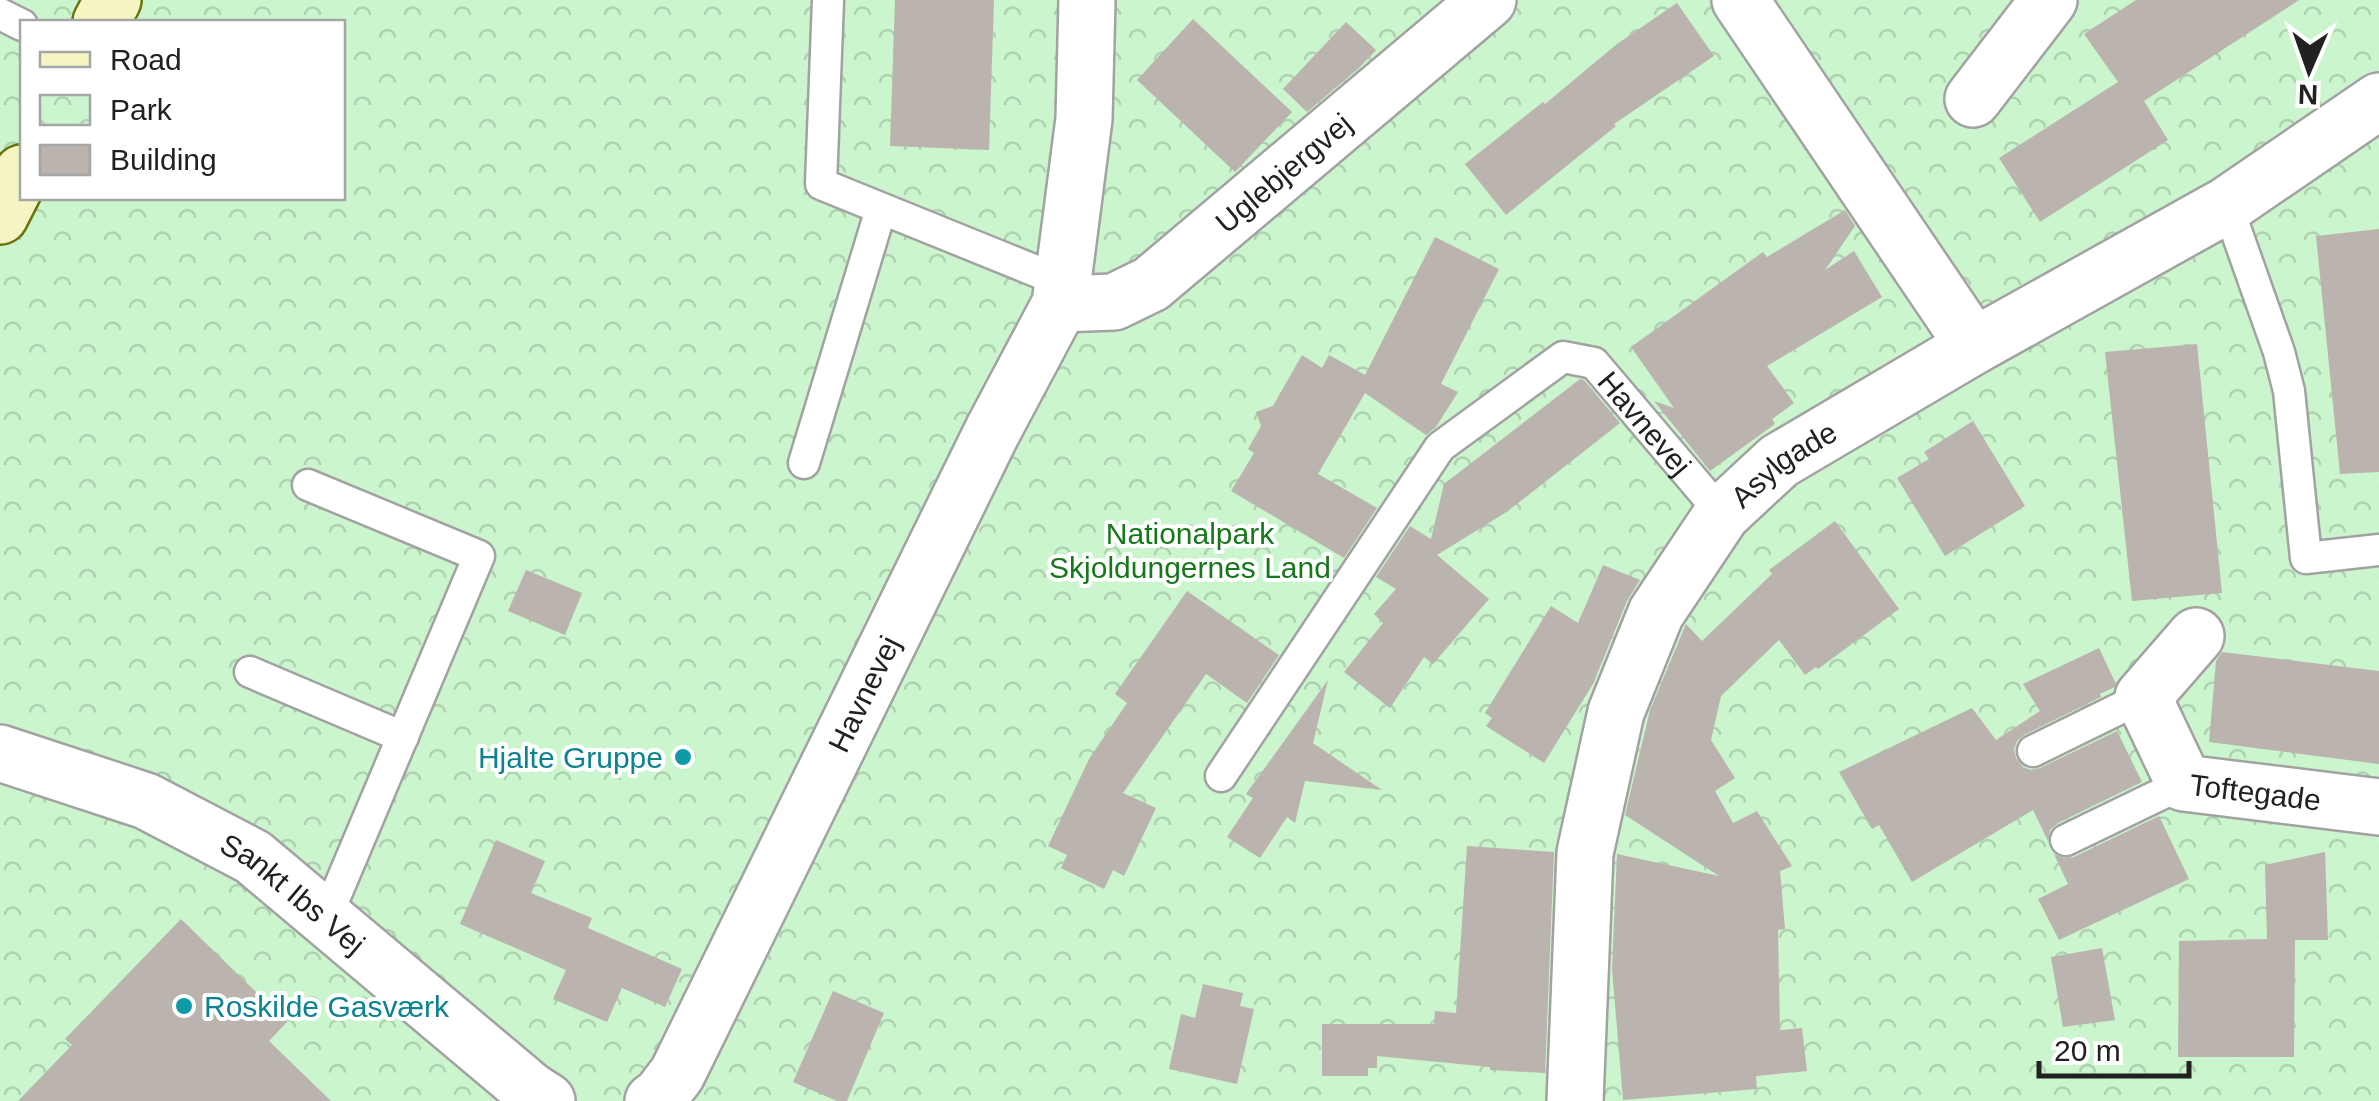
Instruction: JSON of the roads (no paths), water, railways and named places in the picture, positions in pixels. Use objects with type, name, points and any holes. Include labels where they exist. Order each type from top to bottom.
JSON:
[{"type":"main road","points":[[0,216],[20,177]]},
{"type":"street","name":"Havnevej","points":[[653,1101],[677,1074],[1061,293],[1084,120],[1088,0]]},
{"type":"street","name":"Uglebjergvej","points":[[1061,293],[1114,302],[1151,284],[1488,0]]},
{"type":"street","points":[[1740,0],[1974,346]]},
{"type":"street","points":[[1973,99],[2049,0]]},
{"type":"street","name":"Asylgade","points":[[1575,1101],[1586,853],[1616,712],[1656,612],[1722,514],[1780,461],[1974,346],[2227,206],[2379,101]]},
{"type":"street","points":[[2143,698],[2196,636]]},
{"type":"street","name":"Toftegade","points":[[2143,698],[2184,783],[2379,807]]},
{"type":"street","name":"Sankt Ibs Vej","points":[[0,753],[146,802],[253,857],[547,1101]]},
{"type":"lane","points":[[828,0],[821,184],[1061,293]]},
{"type":"lane","points":[[2227,206],[2280,352],[2289,391],[2306,558],[2379,550]]},
{"type":"lane","points":[[804,463],[881,209]]},
{"type":"lane","name":"Havnevej","points":[[1221,776],[1440,447],[1564,357],[1594,363],[1722,514]]},
{"type":"lane","points":[[308,485],[479,556],[326,918]]},
{"type":"lane","points":[[250,672],[402,736]]},
{"type":"lane","points":[[2032,751],[2143,698]]},
{"type":"lane","points":[[2066,840],[2184,783]]},
{"type":"place","name":"Hjalte Gruppe","points":[[683,757]]},
{"type":"place","name":"Roskilde Gasværk","points":[[184,1006]]},
{"type":"park label","name":"Nationalpark Skjoldungernes Land","points":[[1190,550]]}]
